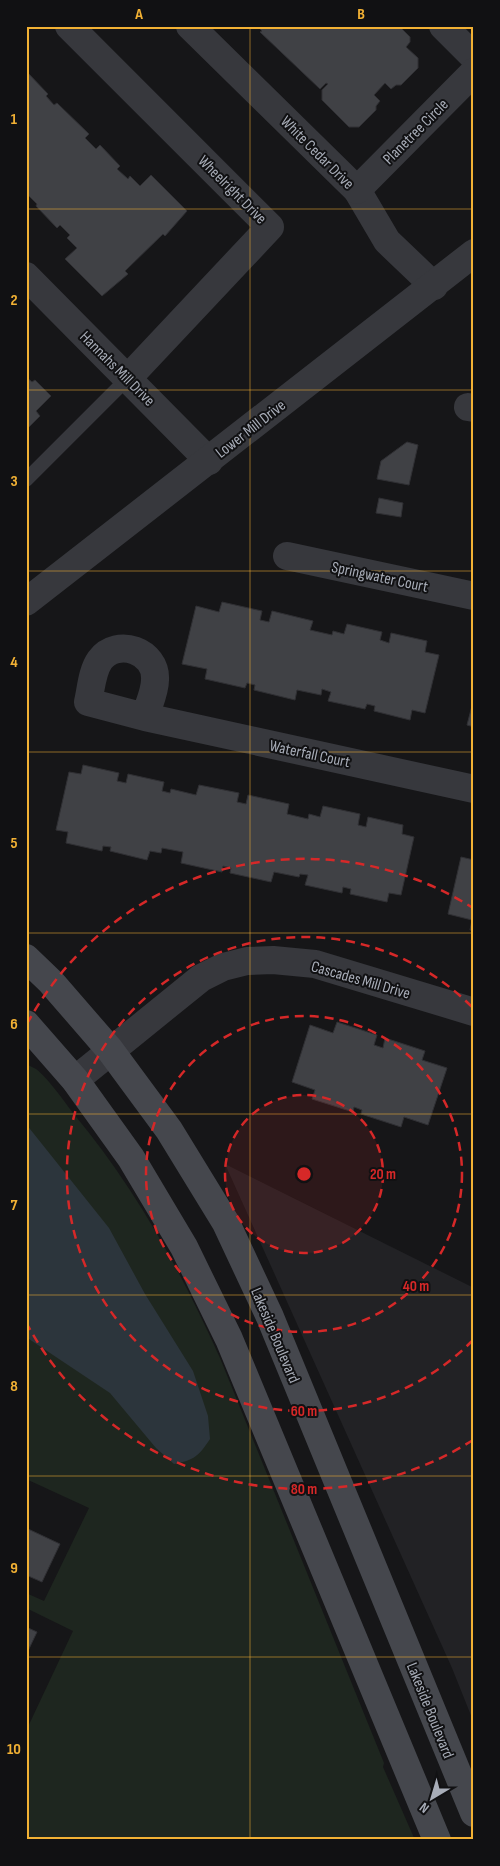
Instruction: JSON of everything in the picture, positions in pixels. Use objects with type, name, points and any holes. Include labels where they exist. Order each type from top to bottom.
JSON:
[{"type":"main road","name":"Lakeside Boulevard","points":[[26,958],[51,982],[110,1050],[170,1130],[226,1223],[270,1318],[474,1813]]},
{"type":"main road","points":[[26,1024],[75,1080],[136,1166],[184,1247],[229,1338],[437,1840]]},
{"type":"street","name":"Wheelright Drive","points":[[69,26],[270,227],[128,378]]},
{"type":"street","name":"White Cedar Drive","points":[[190,26],[357,190],[387,240],[434,286]]},
{"type":"street","points":[[443,26],[474,57]]},
{"type":"street","name":"Planetree Circle","points":[[357,190],[474,72]]},
{"type":"street","name":"Lower Mill Drive","points":[[26,602],[474,253]]},
{"type":"street","name":"Hannahs Mill Drive","points":[[26,276],[209,461]]},
{"type":"street","name":"Springwater Court","points":[[287,556],[474,596]]},
{"type":"street","name":"Waterfall Court","points":[[145,718],[474,789]]},
{"type":"street","name":"Cascades Mill Drive","points":[[75,1080],[201,978],[223,967],[247,960],[273,960],[316,964],[474,1012]]},
{"type":"lane","points":[[26,480],[128,378]]},
{"type":"shaded area","points":[[26,1064],[40,1072],[50,1083],[117,1170],[155,1231],[189,1293],[220,1358],[384,1763],[383,1767],[415,1840],[26,1840],[26,1731],[73,1631],[26,1608],[26,1593],[44,1601],[89,1508],[26,1479]]},
{"type":"shaded area","points":[[26,1124],[109,1228],[145,1294],[193,1371],[208,1416],[210,1439],[199,1454],[191,1459],[174,1464],[156,1448],[110,1393],[26,1337]]},
{"type":"shaded area","points":[[225,1164],[474,1288],[474,1723],[452,1668]]},
{"type":"building","points":[[257,26],[399,26],[410,37],[410,42],[406,47],[418,58],[418,68],[401,85],[396,85],[391,89],[385,83],[374,95],[380,101],[376,106],[376,110],[359,127],[349,127],[322,100],[322,90],[328,84],[326,83],[320,89],[260,32],[262,31]]},
{"type":"building","points":[[27,72],[48,94],[46,96],[54,105],[57,103],[89,134],[85,138],[96,149],[100,145],[120,166],[117,169],[128,179],[130,176],[140,186],[151,175],[187,211],[165,236],[163,234],[125,271],[128,274],[102,296],[65,259],[77,248],[67,238],[70,235],[60,225],[57,228],[28,195],[26,197]]},
{"type":"building","points":[[26,377],[32,382],[35,380],[51,396],[36,411],[40,416],[26,430]]},
{"type":"building","points":[[407,442],[418,445],[409,485],[377,479],[381,461]]},
{"type":"building","points":[[379,498],[403,503],[401,517],[376,513]]},
{"type":"building","points":[[222,602],[262,611],[260,620],[269,622],[272,611],[313,621],[310,630],[332,635],[333,631],[344,634],[347,624],[382,632],[380,640],[389,643],[391,633],[427,641],[425,652],[439,655],[425,713],[412,710],[410,720],[374,711],[375,706],[367,704],[365,709],[328,701],[331,692],[322,689],[321,695],[297,690],[295,700],[254,690],[255,685],[247,683],[245,688],[205,679],[207,669],[182,664],[196,606],[219,612]]},
{"type":"building","points":[[474,698],[474,727],[467,725]]},
{"type":"building","points":[[83,765],[119,773],[117,781],[126,783],[128,774],[164,782],[162,791],[170,793],[171,789],[196,795],[199,785],[239,793],[237,802],[246,804],[248,795],[289,804],[287,814],[308,819],[309,814],[320,817],[323,806],[360,814],[358,825],[366,827],[368,817],[403,825],[402,834],[414,837],[401,895],[389,893],[387,902],[350,894],[351,889],[343,887],[342,893],[305,885],[308,875],[300,874],[299,877],[274,872],[271,882],[230,873],[231,868],[223,866],[222,872],[181,863],[183,852],[162,848],[161,853],[150,851],[147,860],[110,851],[111,847],[103,846],[102,851],[66,843],[68,832],[56,830],[69,772],[81,774]]},
{"type":"building","points":[[461,857],[474,860],[474,931],[470,930],[472,920],[448,914]]},
{"type":"building","points":[[337,1022],[377,1035],[374,1045],[383,1048],[385,1038],[425,1051],[422,1060],[447,1068],[428,1125],[404,1117],[401,1127],[361,1114],[362,1110],[354,1107],[353,1112],[312,1099],[315,1090],[292,1082],[310,1025],[333,1033]]},
{"type":"building","points":[[26,1528],[60,1544],[42,1582],[26,1575]]},
{"type":"building","points":[[26,1627],[37,1632],[26,1655]]}]
